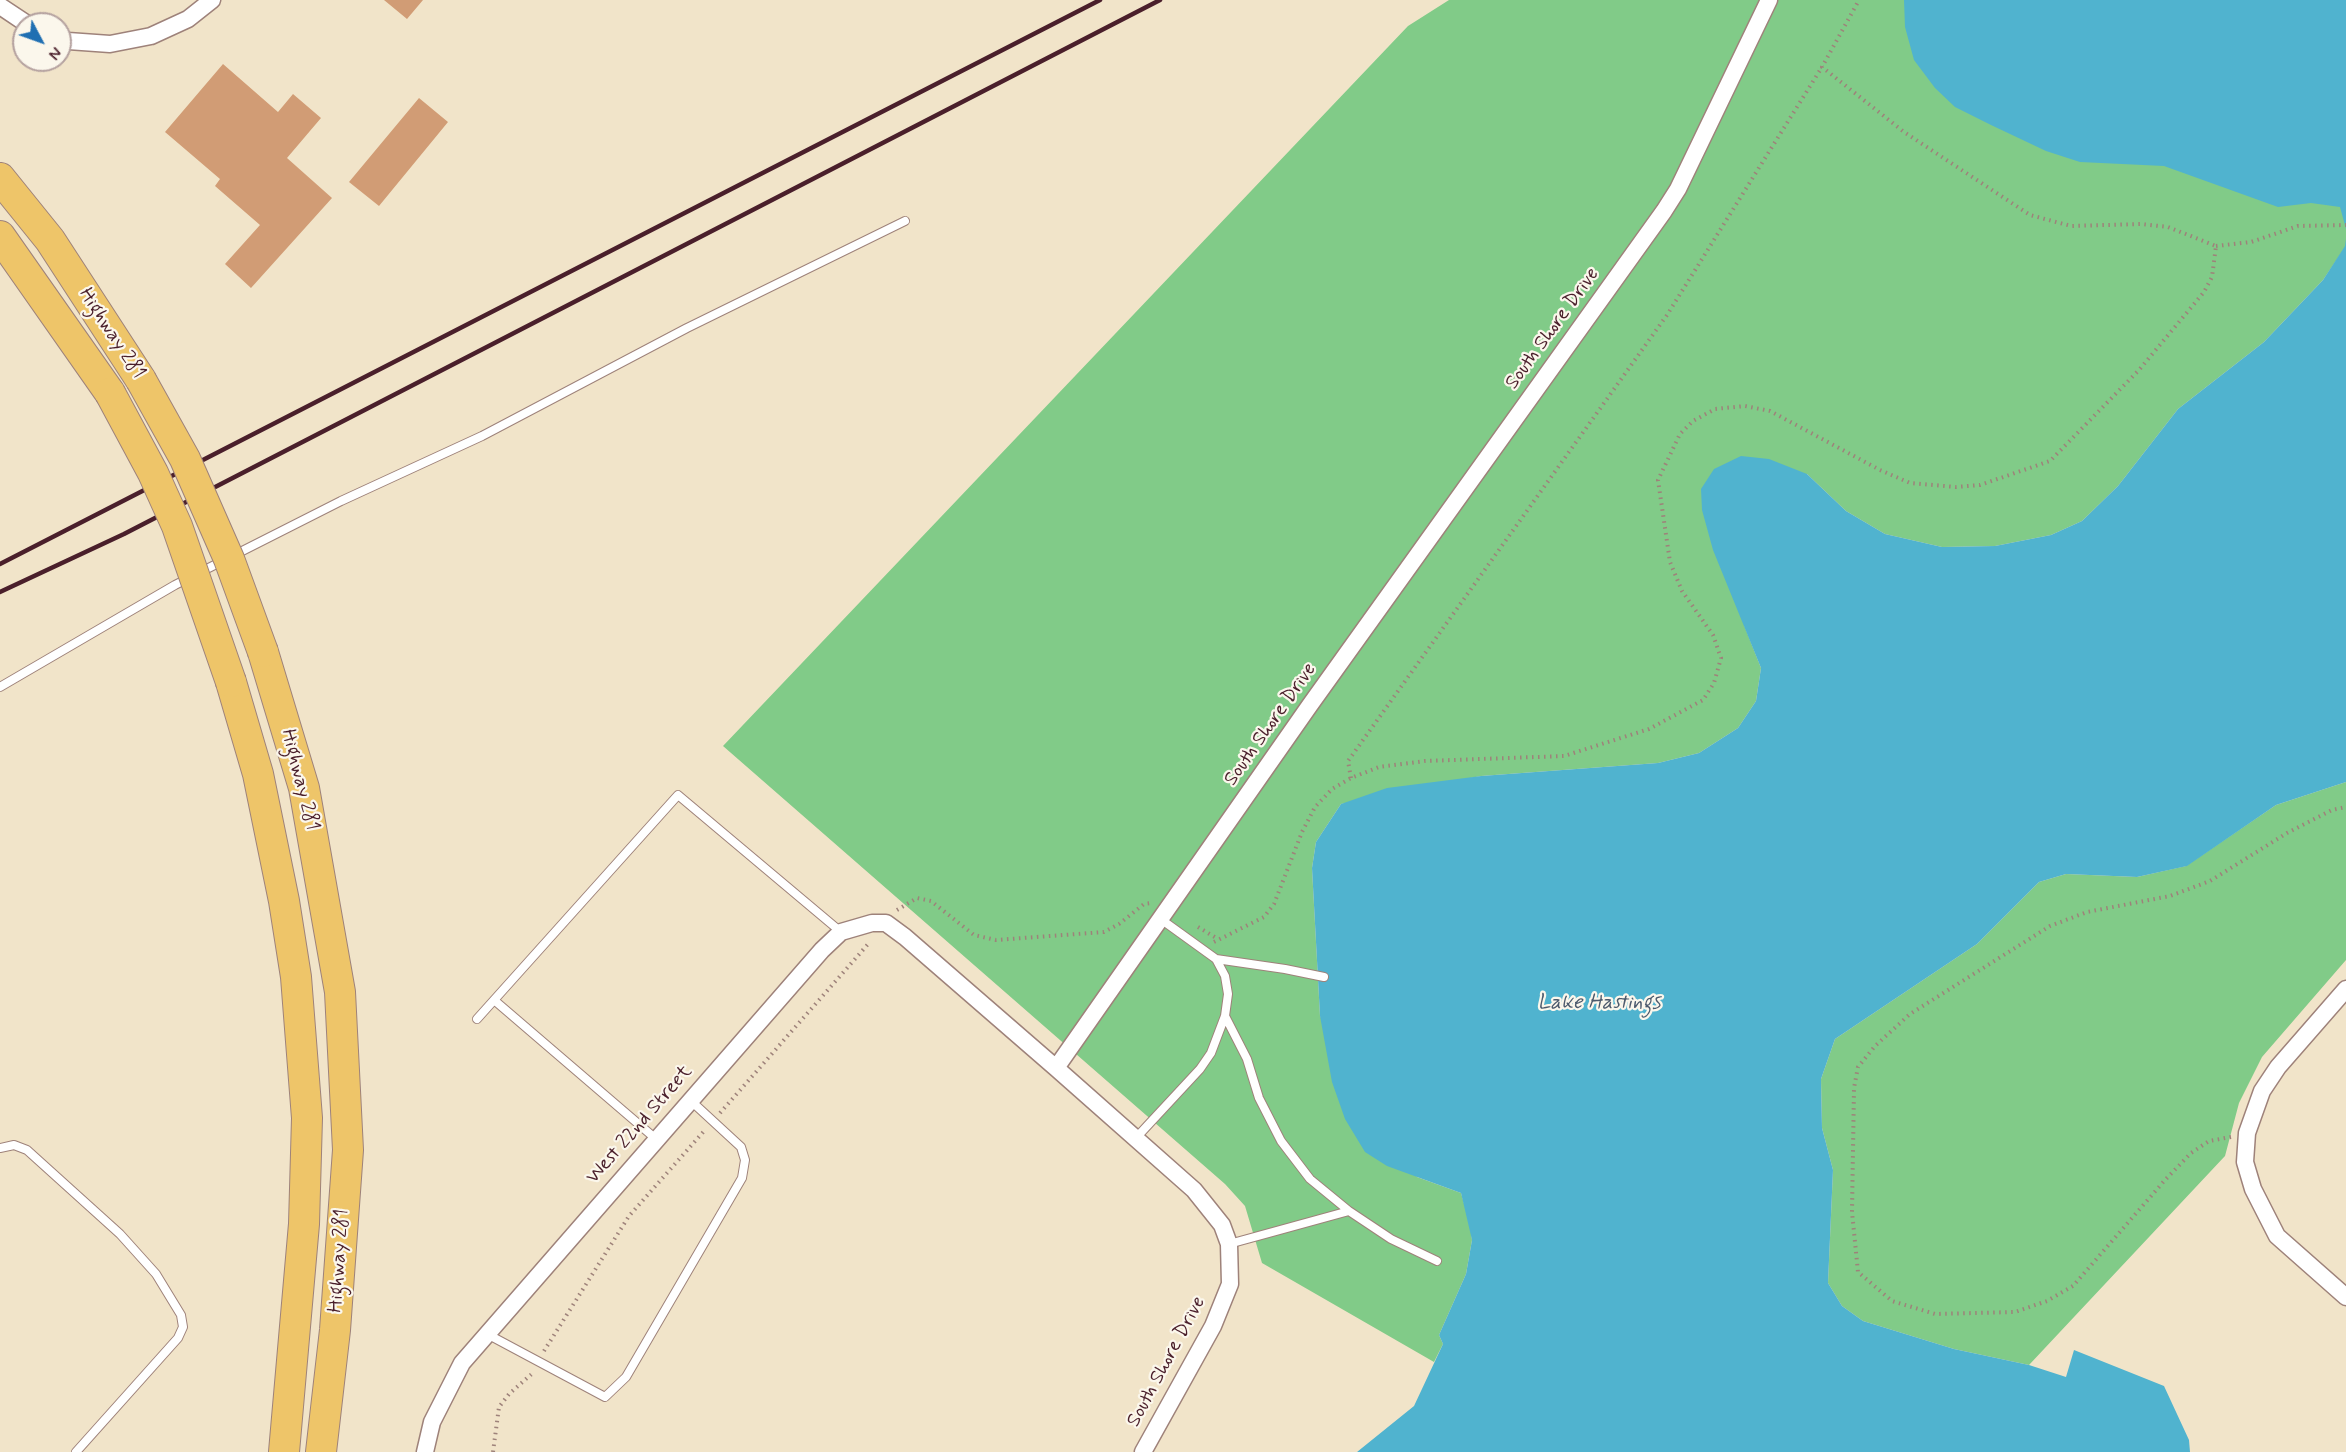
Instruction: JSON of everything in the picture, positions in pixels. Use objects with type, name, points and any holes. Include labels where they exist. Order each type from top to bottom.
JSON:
[{"type":"highway","name":"Highway 281","points":[[0,178],[50,240],[141,380],[185,459],[229,559],[262,652],[304,788],[340,992],[348,1150],[335,1330],[321,1452]]},
{"type":"highway","name":"Highway 281","points":[[0,236],[110,393],[153,473],[177,526],[231,682],[261,785],[285,902],[296,977],[307,1118],[303,1235],[284,1452]]},
{"type":"street","points":[[72,41],[110,44],[151,36],[188,20],[212,0]]},
{"type":"street","name":"South Shore Drive","points":[[1143,1452],[1213,1326],[1230,1284],[1229,1244],[1222,1225],[1212,1209],[1056,1068],[1317,695],[1664,211],[1678,189],[1769,0]]},
{"type":"street","points":[[841,932],[855,926],[886,923],[1056,1068]]},
{"type":"street","name":"West 22nd Street","points":[[425,1452],[432,1422],[462,1363],[690,1100],[841,932]]},
{"type":"street","points":[[2346,989],[2278,1067],[2262,1091],[2247,1133],[2245,1162],[2253,1189],[2277,1236],[2346,1297]]},
{"type":"lane","points":[[0,687],[175,585],[341,501],[482,436],[687,328],[905,221]]},
{"type":"lane","points":[[477,1019],[678,795],[841,932]]},
{"type":"lane","points":[[1135,1139],[1200,1069],[1211,1053],[1225,1016],[1228,994],[1225,976],[1216,959],[1165,915]]},
{"type":"lane","points":[[1216,959],[1324,977]]},
{"type":"lane","points":[[494,1000],[656,1139]]},
{"type":"lane","points":[[1225,1016],[1247,1059],[1259,1098],[1281,1141],[1310,1179],[1349,1211],[1391,1239],[1437,1261]]},
{"type":"lane","points":[[487,1334],[539,1361],[585,1389],[605,1397],[626,1377],[742,1178],[745,1160],[741,1147],[690,1100]]},
{"type":"lane","points":[[0,1148],[14,1145],[27,1150],[106,1220],[156,1274],[181,1315],[183,1327],[178,1338],[76,1452]]},
{"type":"lane","points":[[1229,1244],[1349,1211]]},
{"type":"path","points":[[1351,778],[1348,761],[1661,324],[1822,66],[1859,0]]},
{"type":"path","points":[[1822,66],[1905,132],[2030,215],[2071,226],[2141,224],[2168,227],[2216,246],[2251,242],[2298,226],[2344,225]]},
{"type":"path","points":[[1203,949],[1218,939],[1263,918],[1274,904],[1302,832],[1315,807],[1332,789],[1351,778],[1379,767],[1425,761],[1564,756],[1649,729],[1703,700],[1714,683],[1721,658],[1713,635],[1682,591],[1670,562],[1658,480],[1680,434],[1693,421],[1715,409],[1745,406],[1770,411],[1880,470],[1910,483],[1956,487],[1980,485],[2022,472],[2050,461],[2139,370],[2204,292],[2212,277],[2216,246]]},
{"type":"path","points":[[2247,1133],[2209,1141],[2191,1153],[2164,1179],[2073,1286],[2047,1301],[2015,1312],[1935,1314],[1892,1301],[1858,1272],[1852,1212],[1854,1088],[1858,1067],[1875,1046],[1910,1014],[2050,926],[2087,912],[2170,896],[2210,881],[2287,833],[2332,810],[2346,807]]},
{"type":"path","points":[[493,1452],[499,1407],[509,1394],[533,1375],[546,1346],[629,1216],[907,901],[916,898],[931,901],[974,935],[996,940],[1104,932],[1119,924],[1144,904],[1152,903],[1165,915],[1218,939]]},
{"type":"green space","points":[[1449,0],[2346,0],[2346,246],[2323,280],[2264,342],[2178,409],[2118,486],[2082,521],[2051,535],[1995,546],[1942,547],[1885,534],[1846,511],[1807,474],[1744,625],[1761,668],[1756,701],[1738,728],[1699,753],[1658,763],[1481,776],[1341,804],[1316,842],[1312,868],[1320,1016],[1417,1177],[1461,1193],[1470,1224],[1472,1240],[1466,1274],[1439,1335],[1443,1344],[1434,1362],[1262,1263],[1245,1206],[1225,1184],[723,746],[1408,26]]},
{"type":"green space","points":[[2346,782],[2346,960],[2262,1057],[2239,1103],[2225,1156],[2029,1365],[1954,1349],[1863,1321],[1842,1306],[1828,1283],[1833,1170],[1822,1128],[1821,1079],[1835,1039],[1977,944],[2039,882],[2066,874],[2137,877],[2186,866],[2276,805]]},
{"type":"water","points":[[1904,0],[2346,0],[2346,229],[2340,207],[2311,203],[2278,207],[2164,166],[2080,162],[2046,151],[1955,107],[1935,88],[1914,60],[1905,27]]},
{"type":"water","name":"Lake Hastings","points":[[2346,239],[2346,782],[2276,805],[2187,866],[2137,877],[2066,874],[2039,882],[1977,944],[1835,1039],[1821,1079],[1822,1128],[1833,1170],[1828,1283],[1842,1306],[1863,1321],[1954,1349],[2029,1365],[2066,1377],[2074,1350],[2164,1386],[2189,1440],[2190,1452],[1357,1452],[1414,1406],[1443,1344],[1439,1335],[1466,1274],[1472,1240],[1461,1193],[1387,1166],[1365,1152],[1345,1119],[1332,1082],[1320,1016],[1312,868],[1316,842],[1341,804],[1387,788],[1481,776],[1658,763],[1699,753],[1738,728],[1756,701],[1761,668],[1713,550],[1702,510],[1701,489],[1714,469],[1741,456],[1769,459],[1807,474],[1846,511],[1885,534],[1942,547],[1995,546],[2051,535],[2082,521],[2118,486],[2178,409],[2264,342],[2323,280],[2345,246]]},
{"type":"building","points":[[384,0],[423,0],[407,19]]},
{"type":"building","points":[[223,64],[278,112],[293,94],[321,118],[287,158],[332,198],[251,288],[225,264],[260,225],[215,186],[220,179],[165,132]]},
{"type":"building","points":[[419,98],[448,122],[379,206],[349,182]]},
{"type":"railway","points":[[0,564],[1100,0]]},
{"type":"railway","points":[[0,592],[124,534],[1160,0]]}]
